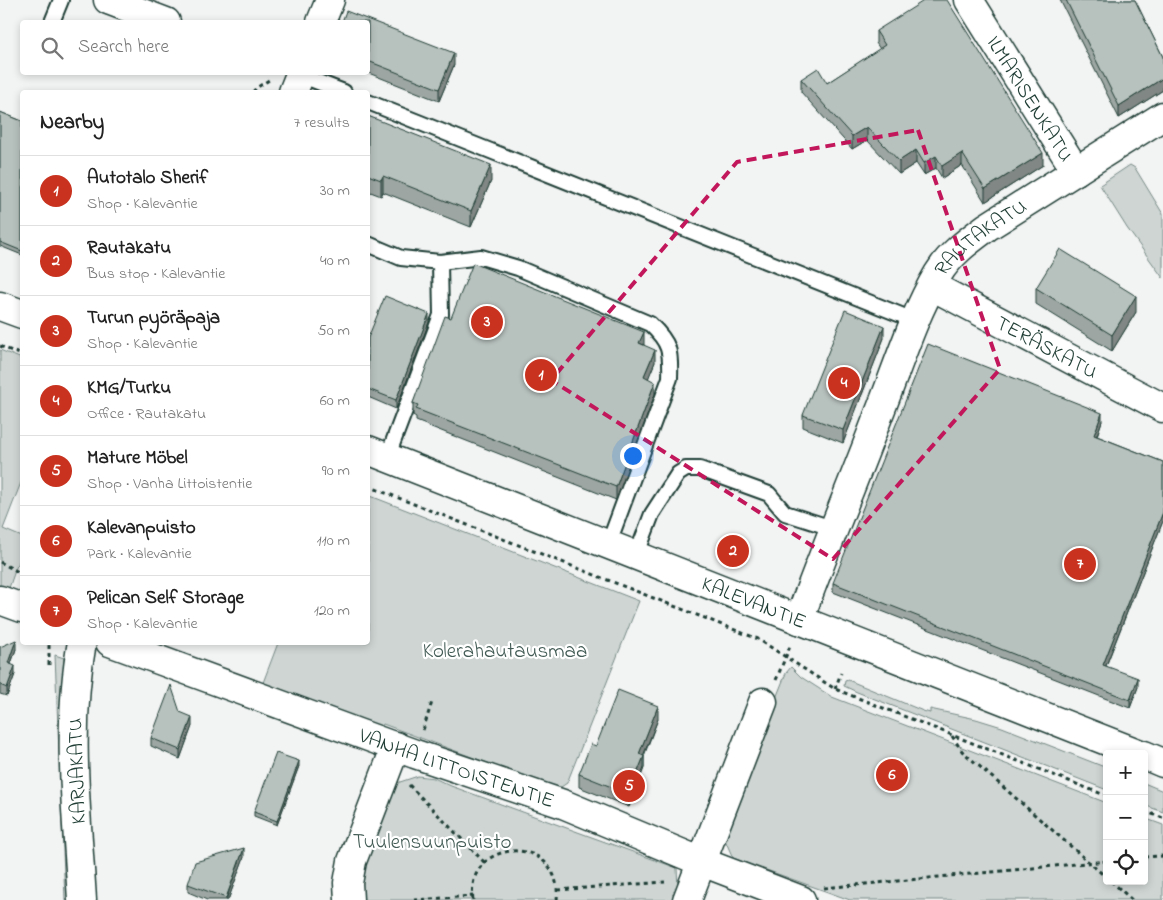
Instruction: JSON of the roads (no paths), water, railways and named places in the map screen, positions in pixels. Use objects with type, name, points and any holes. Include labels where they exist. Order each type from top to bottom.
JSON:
[{"type":"street","points":[[108,0],[161,20]]},
{"type":"street","points":[[322,20],[330,0]]},
{"type":"street","name":"ILMARISENKATU","points":[[970,0],[1076,171]]},
{"type":"street","name":"RAUTAKATU","points":[[799,620],[916,321],[932,286],[952,255],[968,240],[1163,116]]},
{"type":"street","name":"TERÄSKATU","points":[[932,286],[1163,408]]},
{"type":"street","points":[[0,306],[20,313]]},
{"type":"street","name":"KALEVANTIE","points":[[377,454],[1130,750]]},
{"type":"street","points":[[0,600],[20,607]]},
{"type":"street","name":"KARJAKATU","points":[[82,645],[76,683],[74,723],[82,900]]},
{"type":"street","name":"VANHA LITTOISTENTIE","points":[[118,645],[393,755],[563,804],[694,882],[790,896]]},
{"type":"street","points":[[694,882],[763,702]]},
{"type":"street","points":[[349,900],[348,883],[352,860],[393,755]]},
{"type":"street","points":[[1148,757],[1163,763]]},
{"type":"lane","points":[[53,20],[60,0]]},
{"type":"lane","points":[[297,78],[337,90]]},
{"type":"lane","points":[[370,103],[916,321]]},
{"type":"lane","points":[[370,245],[401,258],[440,262],[481,257],[518,268],[650,324],[663,336],[670,354],[670,378],[608,544]]},
{"type":"lane","points":[[377,454],[441,315],[440,262]]},
{"type":"lane","points":[[636,556],[652,514],[678,474],[686,469],[700,469],[770,494],[785,513],[835,529]]},
{"type":"place","name":"Turun pyöräpaja","points":[[487,322]]},
{"type":"place","name":"Autotalo Sherif","points":[[541,375]]},
{"type":"place","name":"KMG/Turku","points":[[844,383]]},
{"type":"place","name":"Rautakatu","points":[[733,551]]},
{"type":"place","name":"Pelican Self Storage","points":[[1080,564]]},
{"type":"place","name":"Kalevanpuisto","points":[[892,775]]},
{"type":"place","name":"Mature Möbel","points":[[629,786]]},
{"type":"park label","name":"Kolerahautausmaa","points":[[505,650]]},
{"type":"park label","name":"Tuulensuunpuisto","points":[[432,841]]}]
